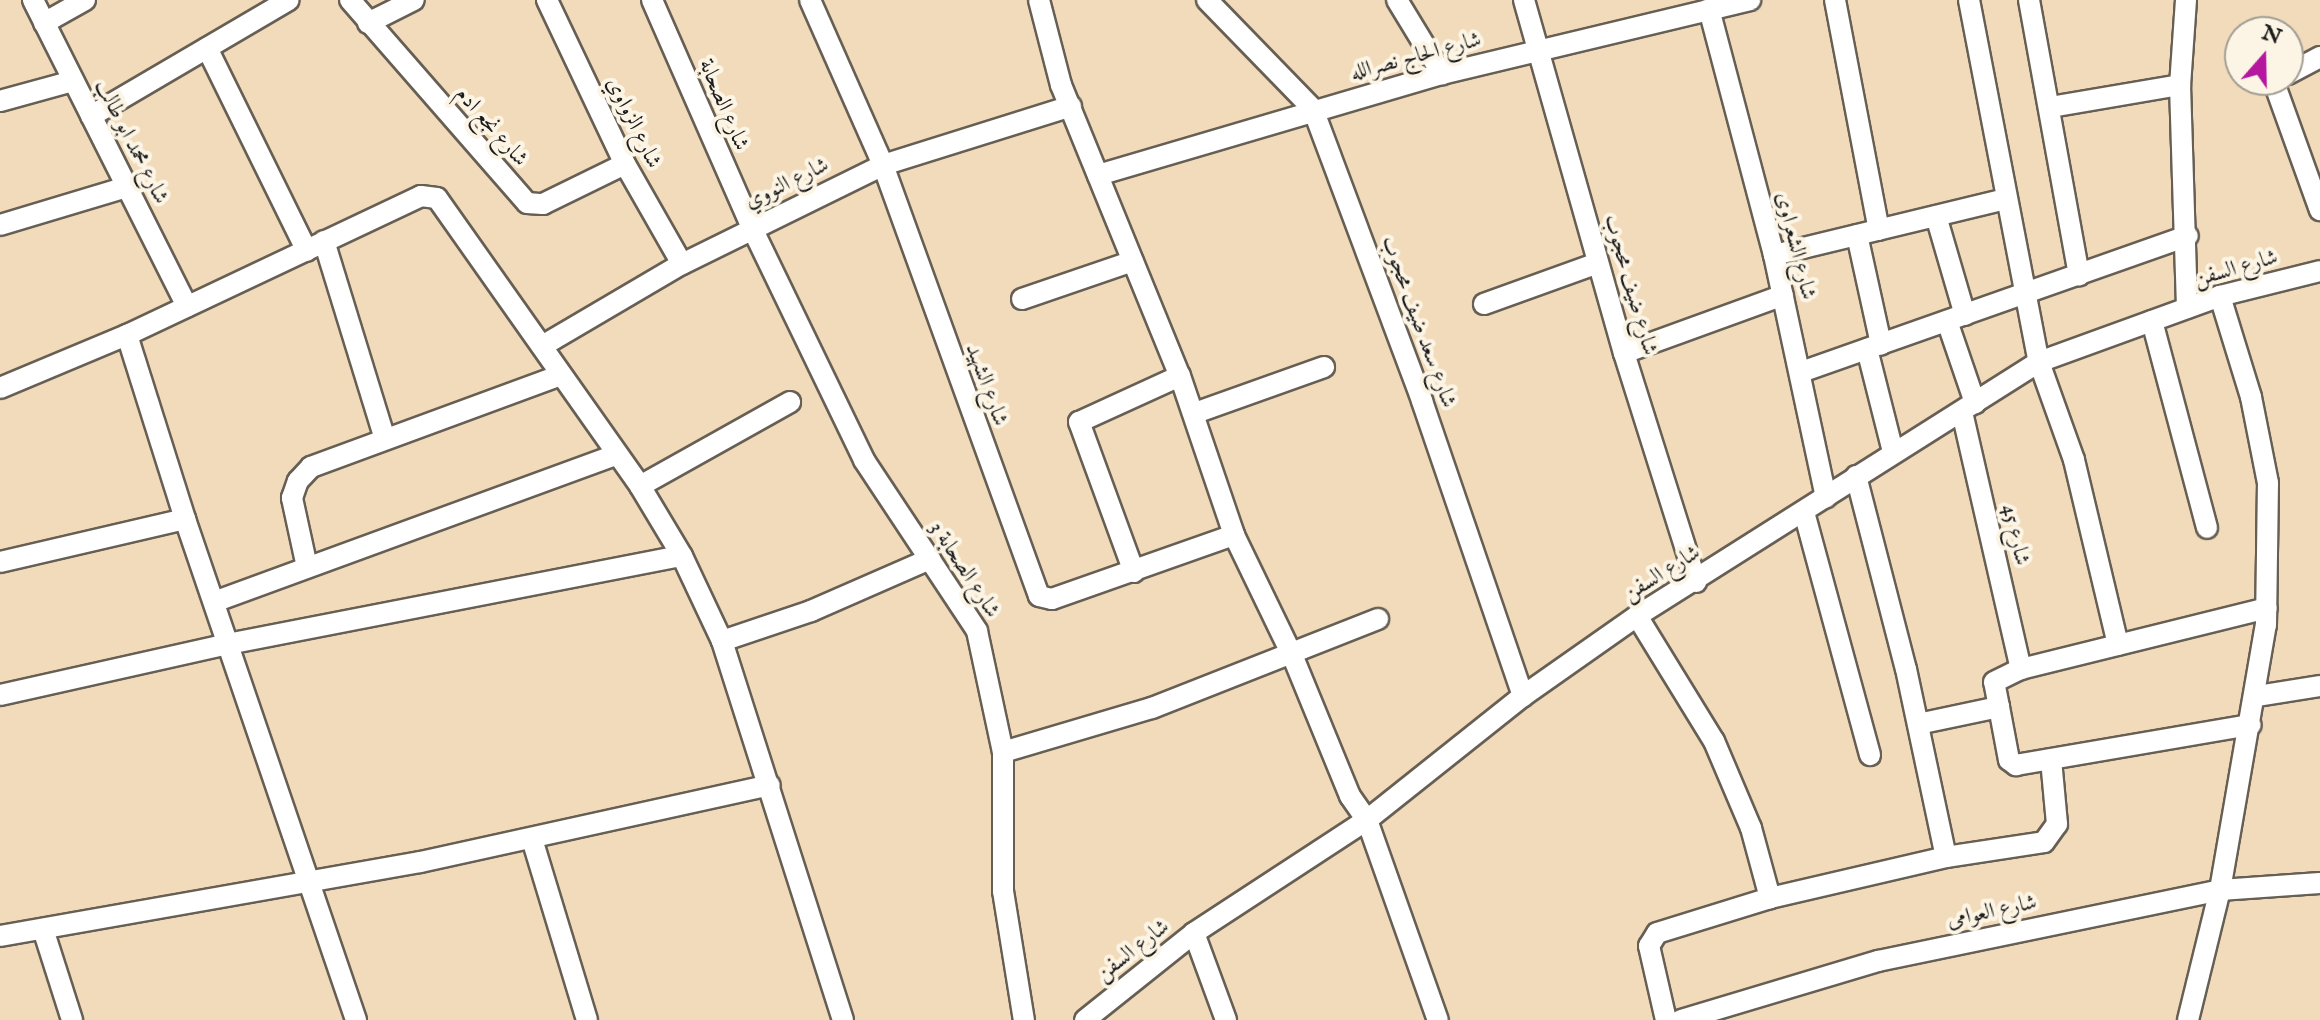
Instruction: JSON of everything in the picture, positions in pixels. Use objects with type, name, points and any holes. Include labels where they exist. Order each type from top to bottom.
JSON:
[{"type":"street","name":"شارع محمد ابو طالب","points":[[33,0],[187,306]]},
{"type":"street","points":[[44,23],[85,0]]},
{"type":"street","points":[[91,116],[289,0]]},
{"type":"street","name":"شارع نجع ادم","points":[[350,0],[527,203],[543,204],[625,164]]},
{"type":"street","points":[[368,23],[414,0]]},
{"type":"street","name":"شارع الزواوي","points":[[547,0],[625,164],[682,264]]},
{"type":"street","name":"شارع الصحابة","points":[[652,0],[752,228]]},
{"type":"street","name":"شارع الشهيد","points":[[810,0],[883,165],[1039,596],[1052,599],[1234,535]]},
{"type":"street","points":[[1039,0],[1071,106],[1195,413],[1234,535],[1293,657],[1350,796],[1367,820],[1438,1020]]},
{"type":"street","name":"شارع سعد ضيف محجوب","points":[[1207,0],[1313,109],[1422,401],[1523,696]]},
{"type":"street","points":[[1397,0],[1442,74]]},
{"type":"street","name":"شارع ضيف محجوب","points":[[1524,0],[1624,353],[1696,582]]},
{"type":"street","name":"شارع الحاج نصرالله","points":[[1098,175],[1313,109],[1442,74],[1750,0]]},
{"type":"street","points":[[1835,0],[1879,230]]},
{"type":"street","points":[[1969,0],[2006,199],[2028,292],[2039,362],[2074,460],[2118,645]]},
{"type":"street","points":[[2029,0],[2051,107],[2079,275]]},
{"type":"street","points":[[2186,0],[2180,85],[2188,236],[2187,308]]},
{"type":"street","name":"شارع الشعراوى","points":[[1709,9],[1774,255],[1826,497]]},
{"type":"street","points":[[207,48],[316,246],[385,439]]},
{"type":"street","points":[[0,101],[73,81]]},
{"type":"street","points":[[2051,107],[2180,85]]},
{"type":"street","points":[[2279,96],[2320,210]]},
{"type":"street","name":"شارع النووي","points":[[542,346],[682,264],[883,165],[1071,106]]},
{"type":"street","points":[[0,225],[127,187]]},
{"type":"street","points":[[0,388],[127,335],[421,196],[437,198],[640,486],[682,556],[722,641],[843,1020]]},
{"type":"street","points":[[1774,255],[2006,199]]},
{"type":"street","name":"شارع 45","points":[[1936,216],[1956,318],[1968,408],[2021,669]]},
{"type":"street","name":"شارع الصحابة 3","points":[[752,228],[864,460],[977,631],[1003,752],[1003,891],[1024,1020]]},
{"type":"street","points":[[1857,235],[1893,452]]},
{"type":"street","points":[[1801,372],[2188,236]]},
{"type":"street","points":[[1022,299],[1133,261]]},
{"type":"street","points":[[1484,304],[1598,263]]},
{"type":"street","name":"شارع السفن","points":[[1085,1020],[1194,933],[1367,820],[1523,696],[1637,616],[1696,582],[1893,452],[2039,362],[2220,296],[2320,271]]},
{"type":"street","points":[[1624,353],[1783,295]]},
{"type":"street","points":[[2188,1020],[2220,890],[2257,696],[2267,608],[2268,483],[2251,397],[2220,296]]},
{"type":"street","points":[[2152,321],[2207,528]]},
{"type":"street","points":[[127,335],[185,519],[313,882],[356,1020]]},
{"type":"street","points":[[1195,413],[1324,367]]},
{"type":"street","points":[[307,567],[292,498],[298,481],[311,467],[561,375]]},
{"type":"street","points":[[1134,572],[1079,422],[1180,376]]},
{"type":"street","points":[[640,486],[790,402]]},
{"type":"street","points":[[214,602],[616,455]]},
{"type":"street","points":[[1856,476],[1918,724],[1946,857]]},
{"type":"street","points":[[1804,512],[1870,755]]},
{"type":"street","points":[[0,562],[185,519]]},
{"type":"street","points":[[0,695],[228,644],[682,556]]},
{"type":"street","points":[[722,641],[811,611],[930,559]]},
{"type":"street","points":[[2251,725],[2011,763],[1994,682],[2021,669],[2267,608]]},
{"type":"street","points":[[1637,616],[1714,741],[1751,828],[1770,898]]},
{"type":"street","points":[[1003,752],[1293,657],[1378,619]]},
{"type":"street","points":[[2257,696],[2320,686]]},
{"type":"street","points":[[1918,724],[1999,707]]},
{"type":"street","points":[[1666,1020],[1649,946],[1657,933],[1770,898],[1946,857],[2050,838],[2057,824],[2051,759]]},
{"type":"street","points":[[0,936],[313,882],[532,839],[770,785]]},
{"type":"street","points":[[532,839],[587,1020]]},
{"type":"street","name":"شارع العوامى","points":[[1681,1020],[1878,961],[2220,890],[2320,883]]},
{"type":"street","points":[[43,929],[72,1020]]},
{"type":"street","points":[[1194,933],[1226,1020]]}]
